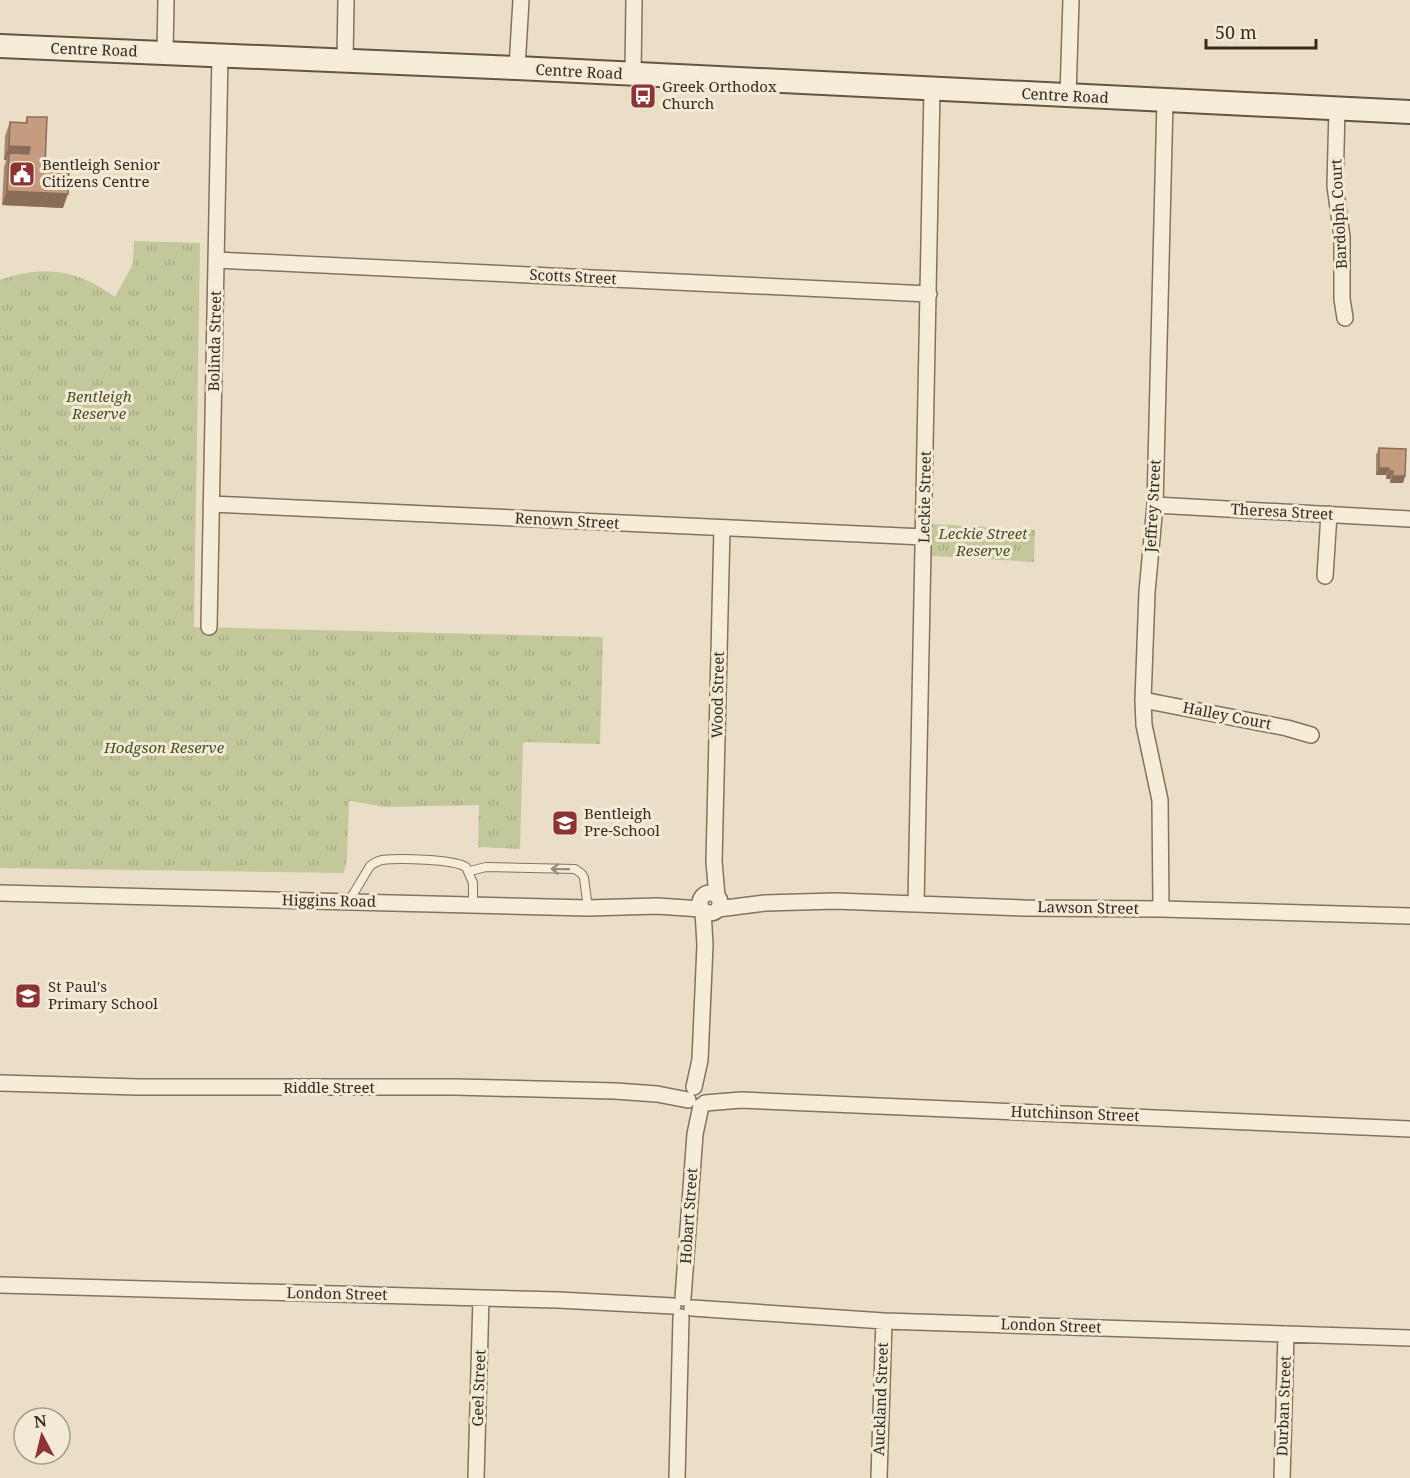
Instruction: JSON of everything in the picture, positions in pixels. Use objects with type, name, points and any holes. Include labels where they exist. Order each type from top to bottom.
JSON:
[{"type":"main road","name":"Centre Road","points":[[0,46],[517,68],[1410,112]]},
{"type":"street","points":[[165,52],[166,0]]},
{"type":"street","points":[[345,61],[346,0]]},
{"type":"street","points":[[517,68],[521,0]]},
{"type":"street","points":[[633,74],[634,0]]},
{"type":"street","points":[[1068,96],[1071,0]]},
{"type":"street","name":"Bolinda Street","points":[[209,627],[220,55]]},
{"type":"street","name":"Leckie Street","points":[[916,904],[932,90]]},
{"type":"street","name":"Jeffrey Street","points":[[1161,909],[1160,800],[1144,724],[1143,700],[1147,592],[1155,505],[1165,101]]},
{"type":"street","name":"Bardolph Court","points":[[1337,109],[1335,186],[1341,228],[1342,298],[1345,318]]},
{"type":"street","name":"Scotts Street","points":[[216,260],[929,294]]},
{"type":"street","name":"Renown Street","points":[[211,504],[924,537]]},
{"type":"street","name":"Theresa Street","points":[[1155,505],[1410,519]]},
{"type":"street","points":[[1325,576],[1329,514]]},
{"type":"street","name":"Wood Street","points":[[710,904],[714,862],[722,528]]},
{"type":"street","name":"Halley Court","points":[[1143,700],[1287,728],[1311,735]]},
{"type":"street","name":"Higgins Road","points":[[0,893],[588,908],[710,904]]},
{"type":"street","name":"Lawson Street","points":[[710,904],[835,901],[1024,908],[1161,909],[1410,916]]},
{"type":"street","name":"Hobart Street","points":[[677,1478],[682,1307],[698,1097],[705,945],[710,904]]},
{"type":"street","name":"Riddle Street","points":[[0,1083],[149,1087],[615,1091],[698,1097]]},
{"type":"street","name":"Hutchinson Street","points":[[698,1097],[1410,1128]]},
{"type":"street","name":"London Street","points":[[0,1285],[481,1298],[682,1307],[884,1321],[1410,1338]]},
{"type":"street","name":"Geel Street","points":[[476,1478],[481,1298]]},
{"type":"street","name":"Auckland Street","points":[[879,1478],[884,1321]]},
{"type":"street","name":"Durban Street","points":[[1282,1478],[1286,1334]]},
{"type":"lane","points":[[349,901],[370,866],[382,860],[453,862],[461,864],[470,872],[473,883],[473,905]]},
{"type":"lane","points":[[470,872],[486,867],[577,870],[584,878],[588,908]]},
{"type":"green space","name":"Hodgson Reserve","points":[[134,241],[200,243],[194,627],[603,637],[600,744],[523,742],[520,849],[478,847],[479,805],[387,807],[349,801],[347,859],[344,873],[0,868],[0,280],[31,272],[60,272],[88,281],[115,297],[133,264]]},
{"type":"green space","name":"Leckie Street Reserve","points":[[932,524],[1035,530],[1034,562],[931,556]]},
{"type":"building","name":"Bentleigh Senior Citizens Centre","points":[[27,117],[47,117],[45,165],[69,166],[68,194],[7,191],[9,153],[29,154],[30,147],[9,146],[10,122],[27,123]]},
{"type":"building","points":[[1379,448],[1406,449],[1405,476],[1393,476],[1393,471],[1389,471],[1389,468],[1379,468]]},
{"type":"place","name":"Greek Orthodox Church","points":[[643,96]]},
{"type":"place","name":"Bentleigh Senior Citizens Centre","points":[[22,174]]},
{"type":"place","name":"Bentleigh Pre-School","points":[[565,823]]},
{"type":"place","name":"St Paul's Primary School","points":[[28,996]]},
{"type":"park label","name":"Bentleigh Reserve","points":[[99,406]]}]
